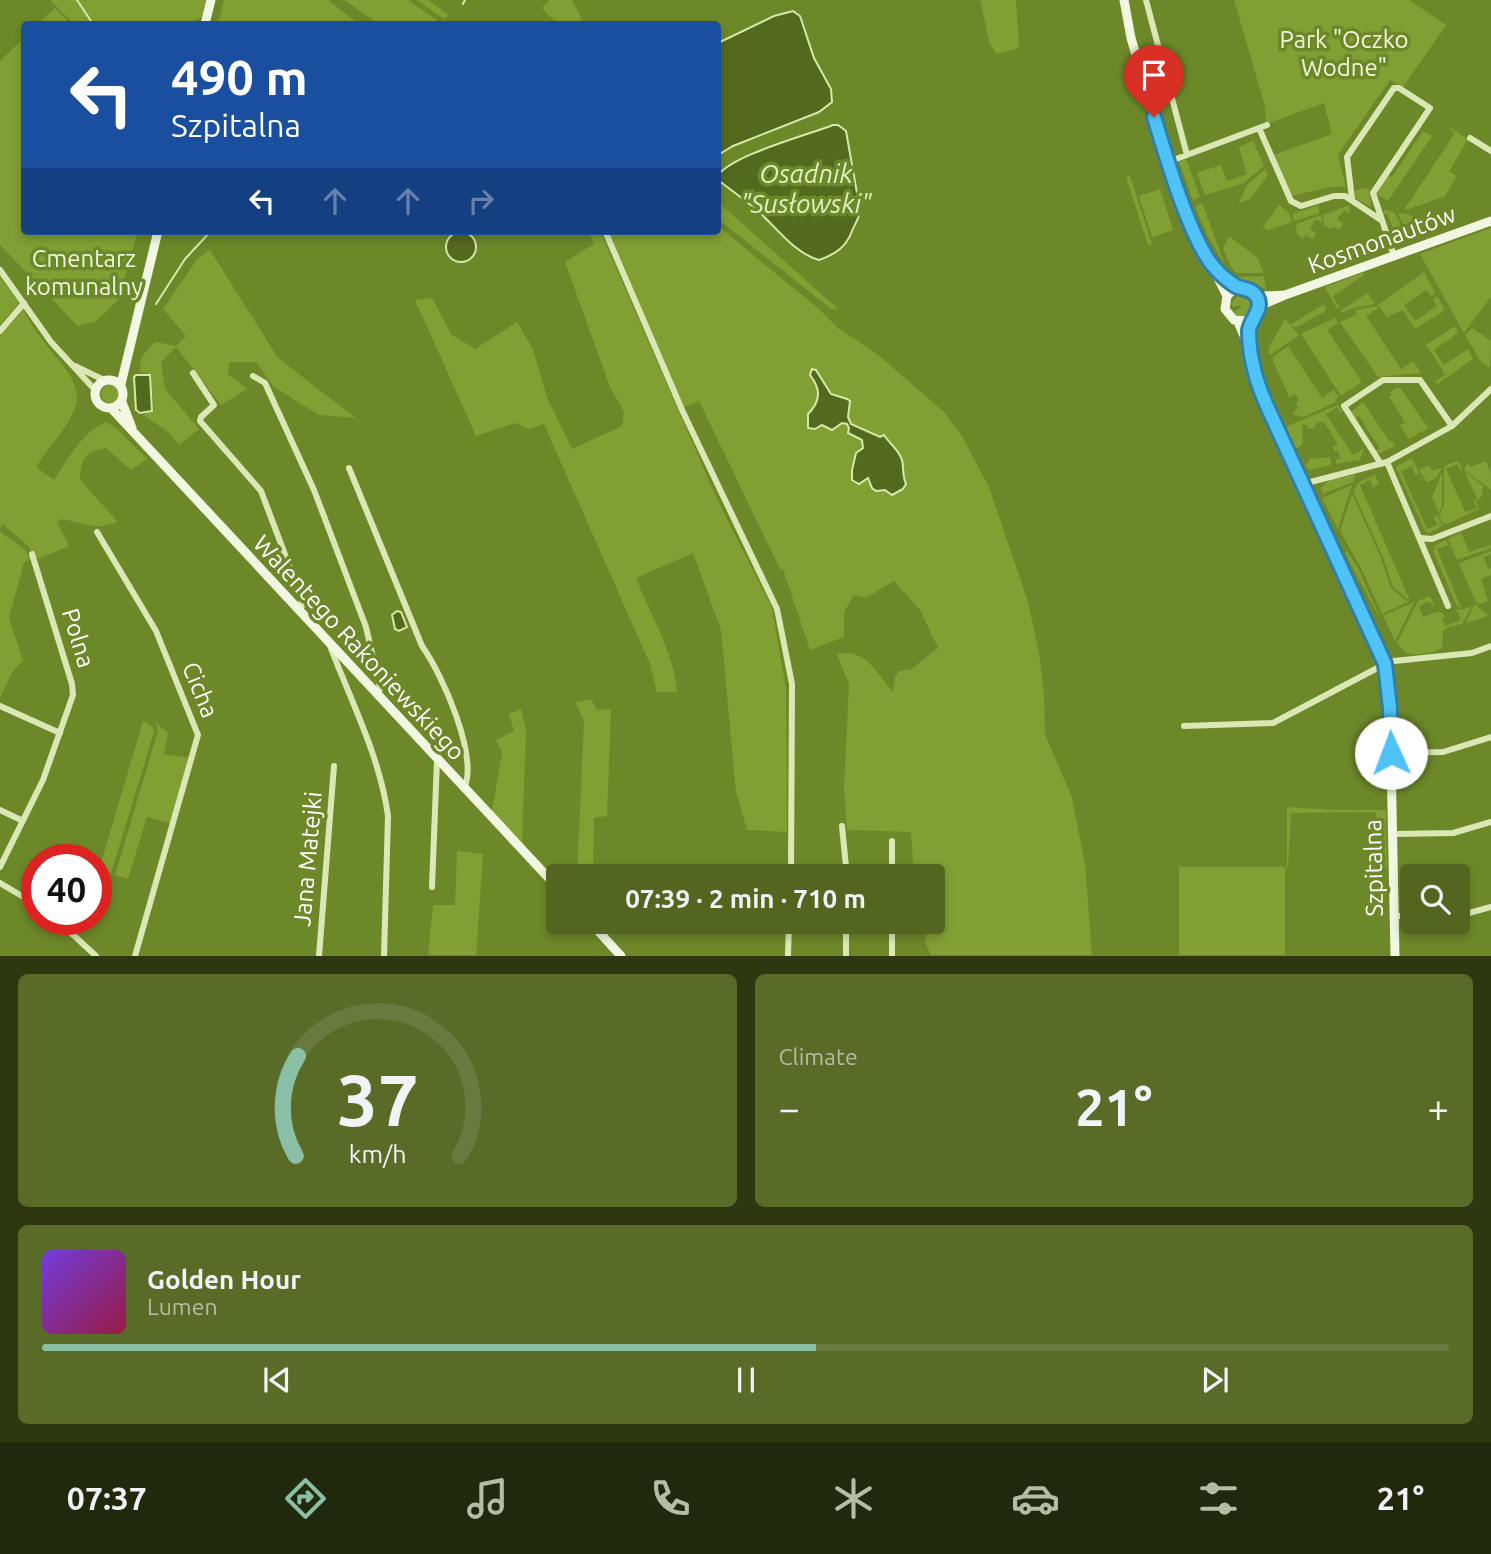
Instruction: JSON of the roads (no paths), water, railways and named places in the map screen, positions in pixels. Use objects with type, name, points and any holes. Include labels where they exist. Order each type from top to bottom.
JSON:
[{"type":"street","points":[[206,21],[211,0]]},
{"type":"street","points":[[1124,0],[1131,38],[1168,162],[1194,230],[1227,296],[1227,313],[1238,321],[1252,319],[1258,310],[1258,300],[1247,288],[1239,288],[1227,296]]},
{"type":"street","points":[[1146,0],[1187,155]]},
{"type":"street","points":[[1352,199],[1347,157],[1394,88],[1399,88],[1430,108],[1373,193],[1394,256]]},
{"type":"street","points":[[1168,162],[1263,127],[1291,201],[1301,206],[1338,195],[1352,199],[1383,221]]},
{"type":"street","points":[[1469,138],[1491,151]]},
{"type":"street","name":"Kosmonautów","points":[[1258,310],[1265,303],[1285,295],[1491,221]]},
{"type":"street","points":[[0,270],[51,342],[95,390],[99,404],[111,408],[122,402],[124,391],[121,384],[157,235]]},
{"type":"street","points":[[607,235],[683,412],[777,608],[792,680],[791,864]]},
{"type":"street","points":[[1214,267],[1239,288]]},
{"type":"street","name":"Kosmonautów","points":[[1254,293],[1262,296],[1285,295]]},
{"type":"street","points":[[0,331],[24,303]]},
{"type":"street","name":"Szpitalna","points":[[1249,347],[1252,319]]},
{"type":"street","name":"Szpitalna","points":[[1238,321],[1249,347],[1261,394],[1385,664],[1390,708],[1395,956]]},
{"type":"street","points":[[95,390],[107,380],[129,350]]},
{"type":"street","points":[[73,365],[121,384]]},
{"type":"street","points":[[193,373],[214,405],[200,421],[261,491],[301,597],[302,606],[298,611]]},
{"type":"street","points":[[253,376],[265,383],[314,490],[366,628],[380,688],[378,696]]},
{"type":"street","points":[[1448,606],[1420,538],[1384,463],[1344,406],[1382,380],[1420,380],[1452,426]]},
{"type":"street","points":[[1303,484],[1384,463],[1452,426],[1491,389]]},
{"type":"street","name":"Walentego Rakoniewskiego","points":[[122,402],[134,433]]},
{"type":"street","name":"Walentego Rakoniewskiego","points":[[111,408],[546,875]]},
{"type":"street","points":[[349,468],[422,646],[434,663],[462,731],[468,775],[464,789]]},
{"type":"street","points":[[1420,538],[1432,539],[1491,516]]},
{"type":"street","name":"Cicha","points":[[97,532],[156,631],[198,735],[135,956]]},
{"type":"street","name":"Polna","points":[[0,867],[43,780],[73,690],[32,554]]},
{"type":"street","points":[[329,645],[367,739],[386,795],[388,816],[384,956]]},
{"type":"street","points":[[1184,726],[1271,723],[1385,664],[1472,653],[1491,646]]},
{"type":"street","points":[[0,706],[60,733]]},
{"type":"street","points":[[1391,753],[1443,752],[1491,737]]},
{"type":"street","points":[[432,887],[436,760]]},
{"type":"street","name":"Jana Matejki","points":[[319,956],[334,766]]},
{"type":"street","points":[[0,810],[23,821]]},
{"type":"street","points":[[1393,834],[1453,833],[1491,822]]},
{"type":"street","points":[[842,826],[846,864]]},
{"type":"street","points":[[892,841],[892,864]]},
{"type":"street","points":[[0,883],[21,895]]},
{"type":"street","points":[[1470,913],[1491,907]]},
{"type":"street","points":[[1395,916],[1400,916]]},
{"type":"street","points":[[601,934],[621,956]]},
{"type":"street","points":[[788,956],[789,934]]},
{"type":"street","points":[[846,934],[846,956]]},
{"type":"street","points":[[892,934],[892,956]]},
{"type":"street","points":[[73,935],[96,956]]},
{"type":"water","points":[[793,11],[800,16],[814,58],[831,89],[832,102],[819,112],[721,153],[721,42],[774,16]]},
{"type":"water","name":"Osadnik \"Susłowski\"","points":[[833,125],[846,131],[860,210],[850,237],[835,252],[819,260],[810,257],[721,182],[721,172],[727,167],[771,146]]},
{"type":"water","points":[[452,235],[470,235],[475,241],[475,253],[467,261],[455,261],[447,253],[447,241]]},
{"type":"water","points":[[812,369],[816,370],[831,394],[850,401],[848,417],[851,424],[880,437],[884,435],[901,456],[906,484],[903,489],[892,495],[885,490],[876,491],[868,478],[859,484],[852,480],[856,453],[863,448],[862,440],[848,433],[847,424],[842,423],[832,430],[822,425],[815,429],[808,428],[808,414],[818,395],[810,375]]},
{"type":"water","points":[[136,375],[150,375],[152,411],[140,413],[136,410]]},
{"type":"water","points":[[397,611],[401,612],[407,627],[399,631],[395,629],[392,615]]},
{"type":"waterway","points":[[77,0],[91,21]]},
{"type":"waterway","points":[[463,4],[465,0]]},
{"type":"waterway","points":[[156,304],[185,259],[207,235]]},
{"type":"park label","name":"Park \"Oczko Wodne\"","points":[[1344,54]]},
{"type":"park label","name":"Cmentarz komunalny","points":[[84,273]]}]
